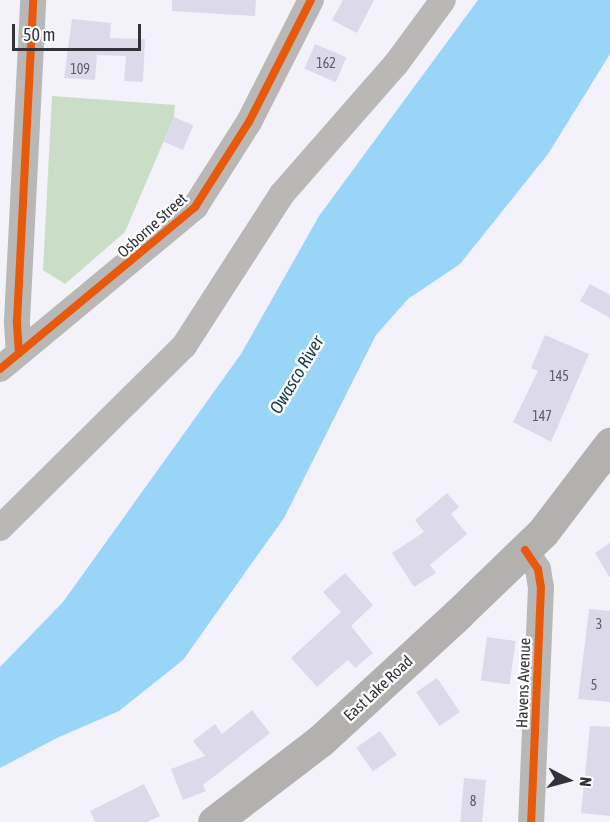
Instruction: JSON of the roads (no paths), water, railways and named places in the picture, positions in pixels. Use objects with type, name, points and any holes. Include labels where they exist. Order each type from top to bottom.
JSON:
[{"type":"main road","name":"East Lake Road","points":[[214,822],[320,741],[528,546],[565,506],[610,444]]},
{"type":"street","points":[[9,361],[16,321],[33,0]]},
{"type":"street","name":"Osborne Street","points":[[9,361],[195,207],[221,171],[249,122],[311,0]]},
{"type":"street","points":[[0,528],[184,346],[282,194],[396,64],[443,0]]},
{"type":"street","name":"Havens Avenue","points":[[528,546],[538,569],[541,587],[531,822]]},
{"type":"water","name":"Owasco River","points":[[478,0],[610,0],[610,54],[548,154],[460,264],[408,299],[376,335],[284,518],[183,660],[119,711],[57,738],[0,768],[0,667],[63,602],[241,354],[319,216]]}]
